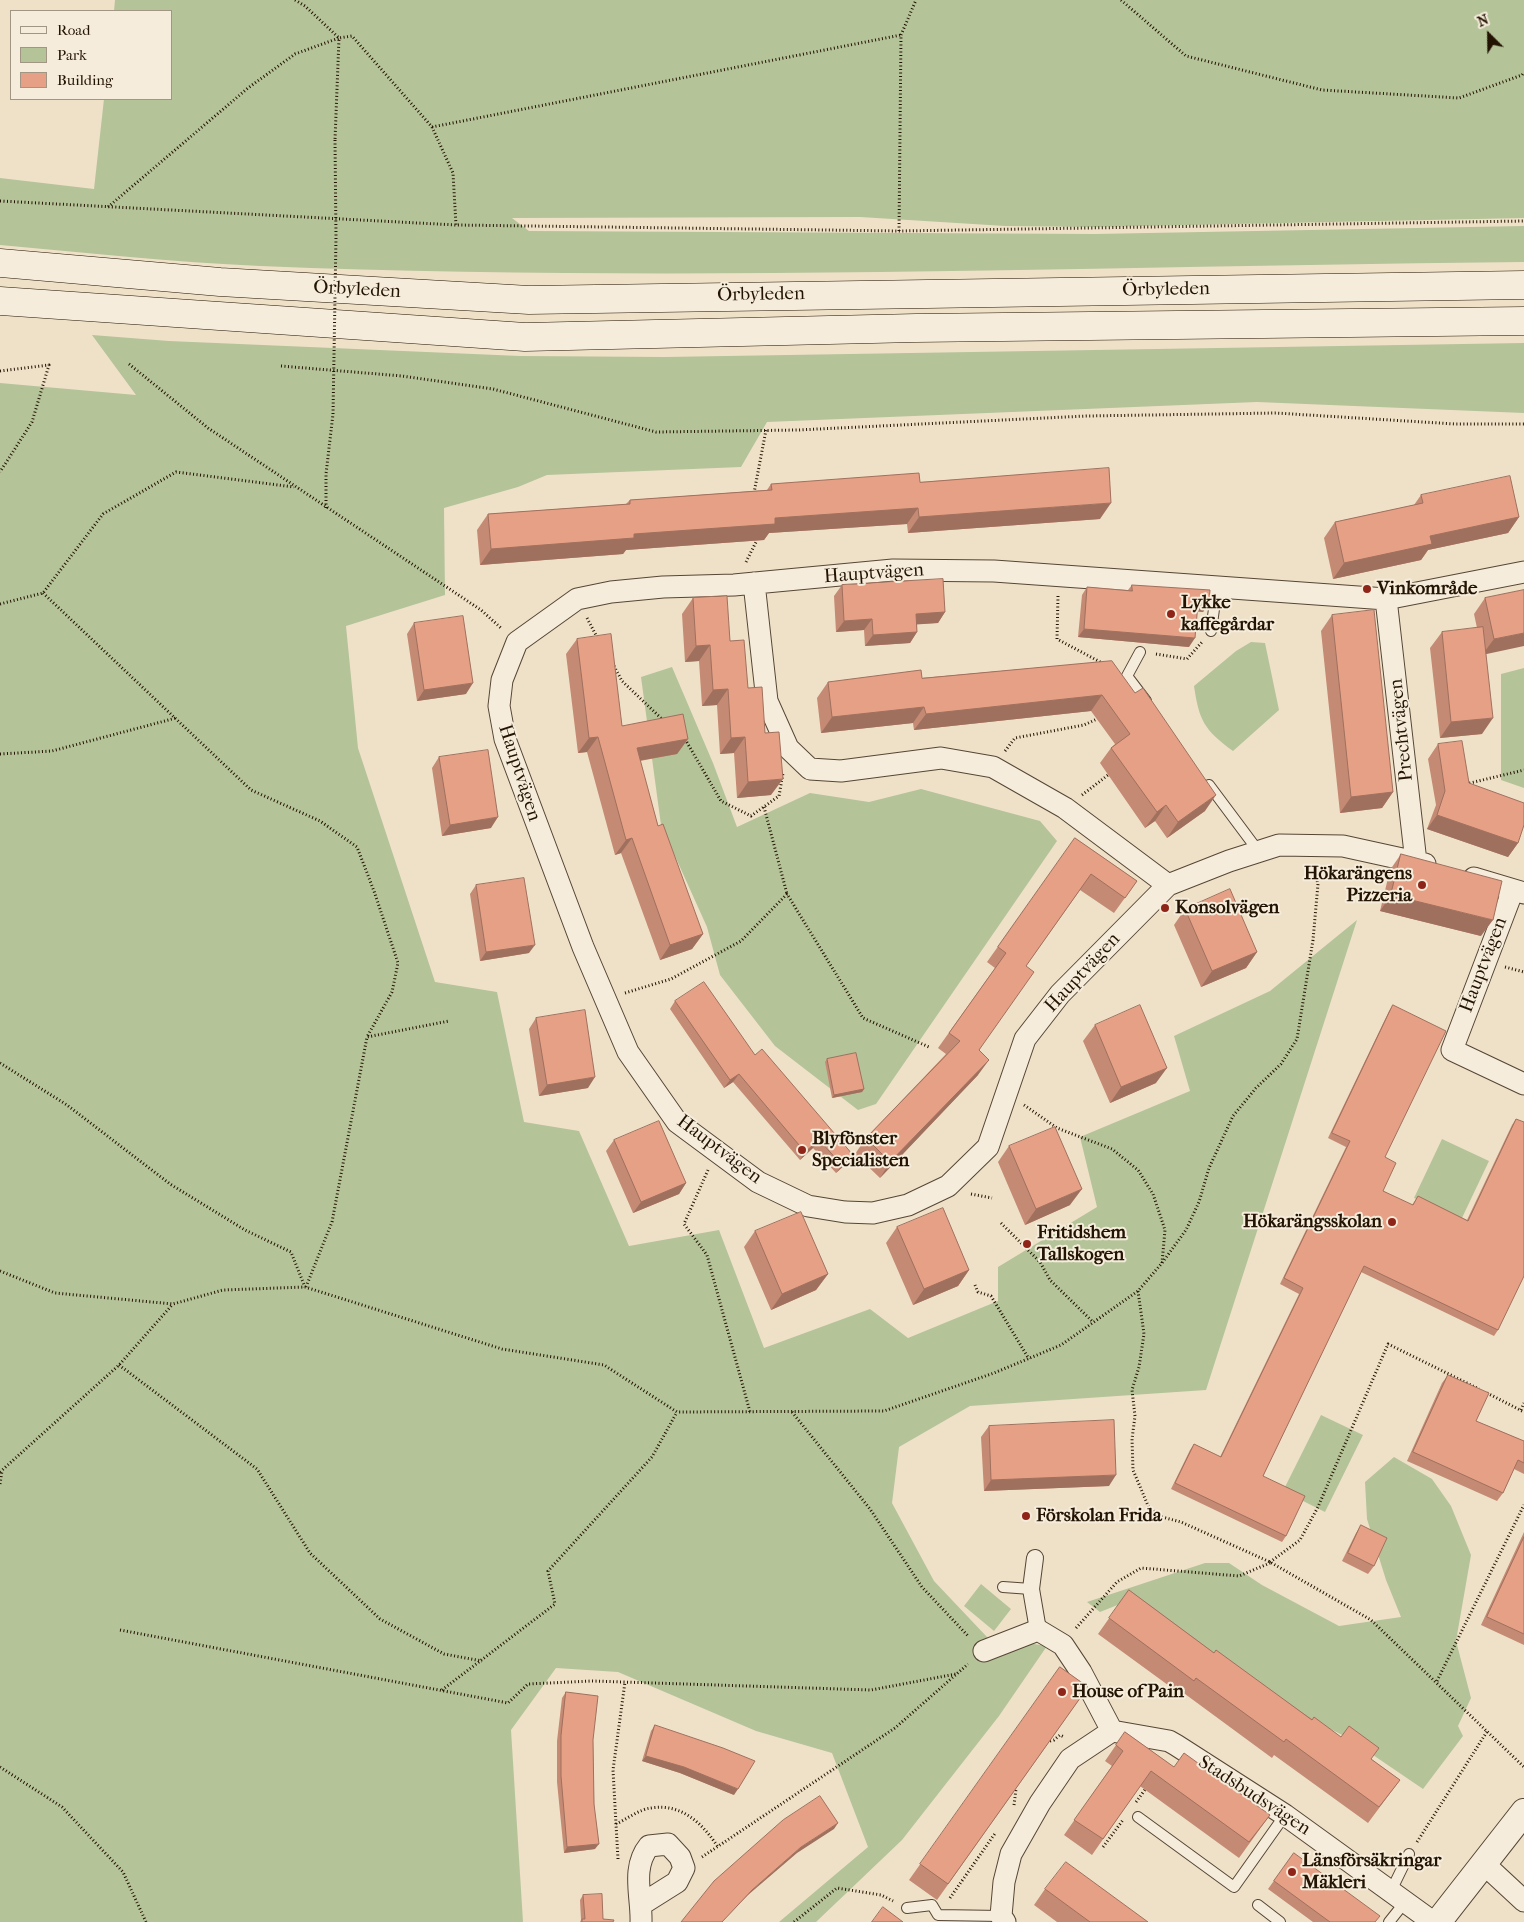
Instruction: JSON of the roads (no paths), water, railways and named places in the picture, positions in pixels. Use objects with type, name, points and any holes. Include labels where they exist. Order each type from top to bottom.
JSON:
[{"type":"main road","name":"Örbyleden","points":[[0,263],[220,282],[529,300],[1524,285]]},
{"type":"main road","name":"Örbyleden","points":[[0,301],[525,337],[906,328],[1524,321]]},
{"type":"street","name":"Hauptvägen","points":[[1524,572],[1386,599],[994,570],[893,570],[754,584],[654,588],[611,592],[577,599],[517,642],[502,680],[498,706],[505,739],[561,888],[628,1052],[677,1122],[758,1182],[808,1206],[845,1212],[873,1213],[908,1205],[948,1186],[988,1148],[1025,1039],[1060,994],[1168,885],[1279,845],[1342,846],[1416,862],[1519,891],[1452,1050],[1524,1084]]},
{"type":"street","points":[[754,584],[767,700],[788,748],[810,769],[840,771],[941,758],[993,767],[1065,808],[1168,885]]},
{"type":"street","name":"Prechtvägen","points":[[1386,599],[1416,862]]},
{"type":"street","points":[[1003,1919],[1004,1882],[1011,1854],[1040,1803],[1070,1759],[1112,1731],[1063,1644],[1038,1630],[1030,1589],[1035,1558]]},
{"type":"street","points":[[983,1651],[1038,1630]]},
{"type":"street","name":"Stadsbudsvägen","points":[[1112,1731],[1169,1741],[1285,1815],[1433,1922]]},
{"type":"street","points":[[1438,1922],[1524,1812]]},
{"type":"street","points":[[668,1844],[680,1857],[684,1868],[677,1882],[641,1913],[638,1877],[642,1855],[649,1846],[668,1844]]},
{"type":"street","points":[[1483,1863],[1524,1901]]},
{"type":"lane","points":[[1211,631],[1216,587]]},
{"type":"lane","points":[[1140,652],[1127,676],[1152,709]]},
{"type":"lane","points":[[1199,773],[1258,852]]},
{"type":"lane","points":[[1003,1587],[1030,1589]]},
{"type":"lane","points":[[1138,1817],[1234,1887],[1285,1815]]},
{"type":"lane","points":[[1390,1922],[1409,1854]]},
{"type":"lane","points":[[907,1908],[932,1905],[938,1915],[1003,1919]]},
{"type":"lane","points":[[1258,1905],[1280,1922]]},
{"type":"place","name":"Vinkområde","points":[[1367,589]]},
{"type":"place","name":"Lykke kaffegårdar","points":[[1171,614]]},
{"type":"place","name":"Hökarängens Pizzeria","points":[[1422,885]]},
{"type":"place","name":"Konsolvägen","points":[[1165,908]]},
{"type":"place","name":"Blyfönster Specialisten","points":[[802,1150]]},
{"type":"place","name":"Hökarängsskolan","points":[[1392,1222]]},
{"type":"place","name":"Fritidshem Tallskogen","points":[[1027,1244]]},
{"type":"place","name":"Förskolan Frida","points":[[1026,1516]]},
{"type":"place","name":"House of Pain","points":[[1062,1692]]},
{"type":"place","name":"Länsförsäkringar Mäkleri","points":[[1292,1872]]}]
